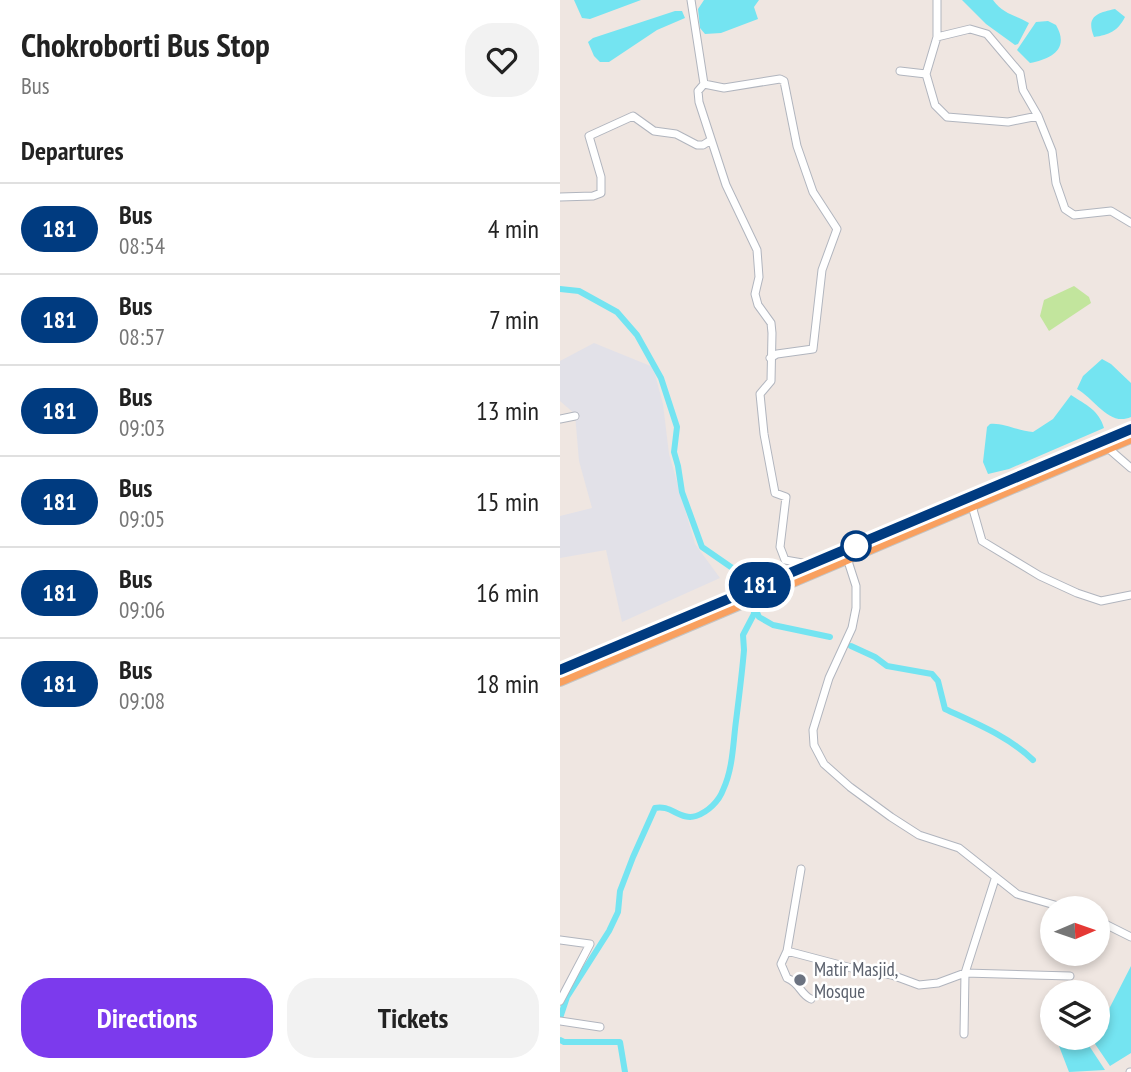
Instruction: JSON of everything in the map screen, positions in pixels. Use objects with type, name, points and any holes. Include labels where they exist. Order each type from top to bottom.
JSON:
[{"type":"highway","points":[[560,670],[847,558],[1131,429]]},
{"type":"highway","points":[[759,591],[813,565],[938,515],[972,506],[1131,438]]},
{"type":"highway","points":[[560,681],[737,600]]},
{"type":"street","points":[[691,0],[704,84],[698,91],[699,102],[726,185],[757,250],[760,270],[755,295],[758,305],[771,323],[771,381],[760,394],[775,492],[786,497],[780,548],[785,560],[813,565]]},
{"type":"street","points":[[937,0],[937,37],[926,74],[935,105],[947,117],[1008,122],[1038,116]]},
{"type":"street","points":[[937,37],[970,29],[987,34],[1020,73],[1023,90],[1038,116],[1052,151],[1056,183],[1065,209],[1074,215],[1111,211],[1131,222]]},
{"type":"street","points":[[900,71],[926,74]]},
{"type":"street","points":[[704,84],[724,88],[780,79],[784,81],[797,146],[813,192],[838,229],[822,270],[813,349],[777,354],[770,358]]},
{"type":"street","points":[[560,197],[593,196],[601,193],[601,177],[589,136],[633,116],[653,131],[676,134],[697,145],[711,140]]},
{"type":"street","points":[[560,419],[575,416]]},
{"type":"street","points":[[1109,449],[1131,468]]},
{"type":"street","points":[[972,506],[982,541],[1040,576],[1101,601],[1131,595]]},
{"type":"street","points":[[847,558],[856,586],[856,608],[852,628],[829,678],[813,730],[814,745],[824,764],[850,787],[919,835],[959,848],[1017,894],[1040,901]]},
{"type":"street","points":[[801,869],[787,951],[782,958],[782,970],[787,978],[798,984],[811,999]]},
{"type":"street","points":[[964,1034],[965,974],[995,878]]},
{"type":"street","points":[[1110,926],[1131,937]]},
{"type":"street","points":[[560,940],[590,944],[560,1001]]},
{"type":"street","points":[[787,951],[859,970],[892,975],[919,985],[938,983],[965,974],[1070,976]]},
{"type":"street","points":[[560,1021],[600,1027]]},
{"type":"shaded area","points":[[594,343],[653,367],[663,404],[669,454],[695,544],[720,578],[622,622],[606,550],[560,558],[560,516],[592,508],[579,461],[575,414],[560,401],[560,361]]},
{"type":"green space","points":[[1074,286],[1089,297],[1091,303],[1049,331],[1040,316],[1044,300]]},
{"type":"water","points":[[574,0],[641,0],[590,19],[582,18]]},
{"type":"water","points":[[704,0],[759,0],[754,7],[758,19],[721,33],[705,34],[700,28],[698,9]]},
{"type":"water","points":[[962,0],[993,0],[1005,11],[1029,23],[1018,44],[1015,45],[986,24]]},
{"type":"water","points":[[1115,9],[1125,17],[1119,26],[1109,33],[1094,37],[1091,25],[1094,17]]},
{"type":"water","points":[[682,11],[685,18],[657,30],[609,62],[600,62],[594,56],[588,42],[593,38]]},
{"type":"water","points":[[1048,21],[1056,25],[1060,33],[1059,47],[1051,56],[1030,63],[1017,50],[1036,22]]},
{"type":"water","points":[[1102,359],[1131,383],[1131,417],[1123,419],[1109,415],[1077,389],[1083,376]]},
{"type":"water","points":[[1071,395],[1095,412],[1104,428],[1009,469],[988,474],[983,462],[987,427],[990,424],[1033,432],[1053,419]]},
{"type":"water","points":[[1131,966],[1131,1053],[1110,1066],[1099,1050],[1110,1050],[1110,1007]]},
{"type":"water","points":[[1061,1050],[1092,1050],[1105,1070],[1069,1072]]},
{"type":"waterway","points":[[560,289],[579,291],[617,312],[637,335],[661,378],[677,427],[674,452],[682,492],[702,547],[741,574],[754,606],[754,614],[743,635],[744,650],[732,756],[721,794],[709,809],[696,816],[685,816],[666,808],[655,808],[620,891],[618,912],[567,997],[560,1018]]},
{"type":"waterway","points":[[755,608],[759,617],[773,625],[830,637]]},
{"type":"waterway","points":[[851,646],[887,666],[932,674],[938,681],[945,709],[1002,737],[1033,760]]},
{"type":"waterway","points":[[560,1040],[620,1042],[625,1072]]},
{"type":"bus line","name":"181","points":[[560,670],[1131,429]]},
{"type":"place","name":"Matir Masjid, Mosque","points":[[800,980]]}]
